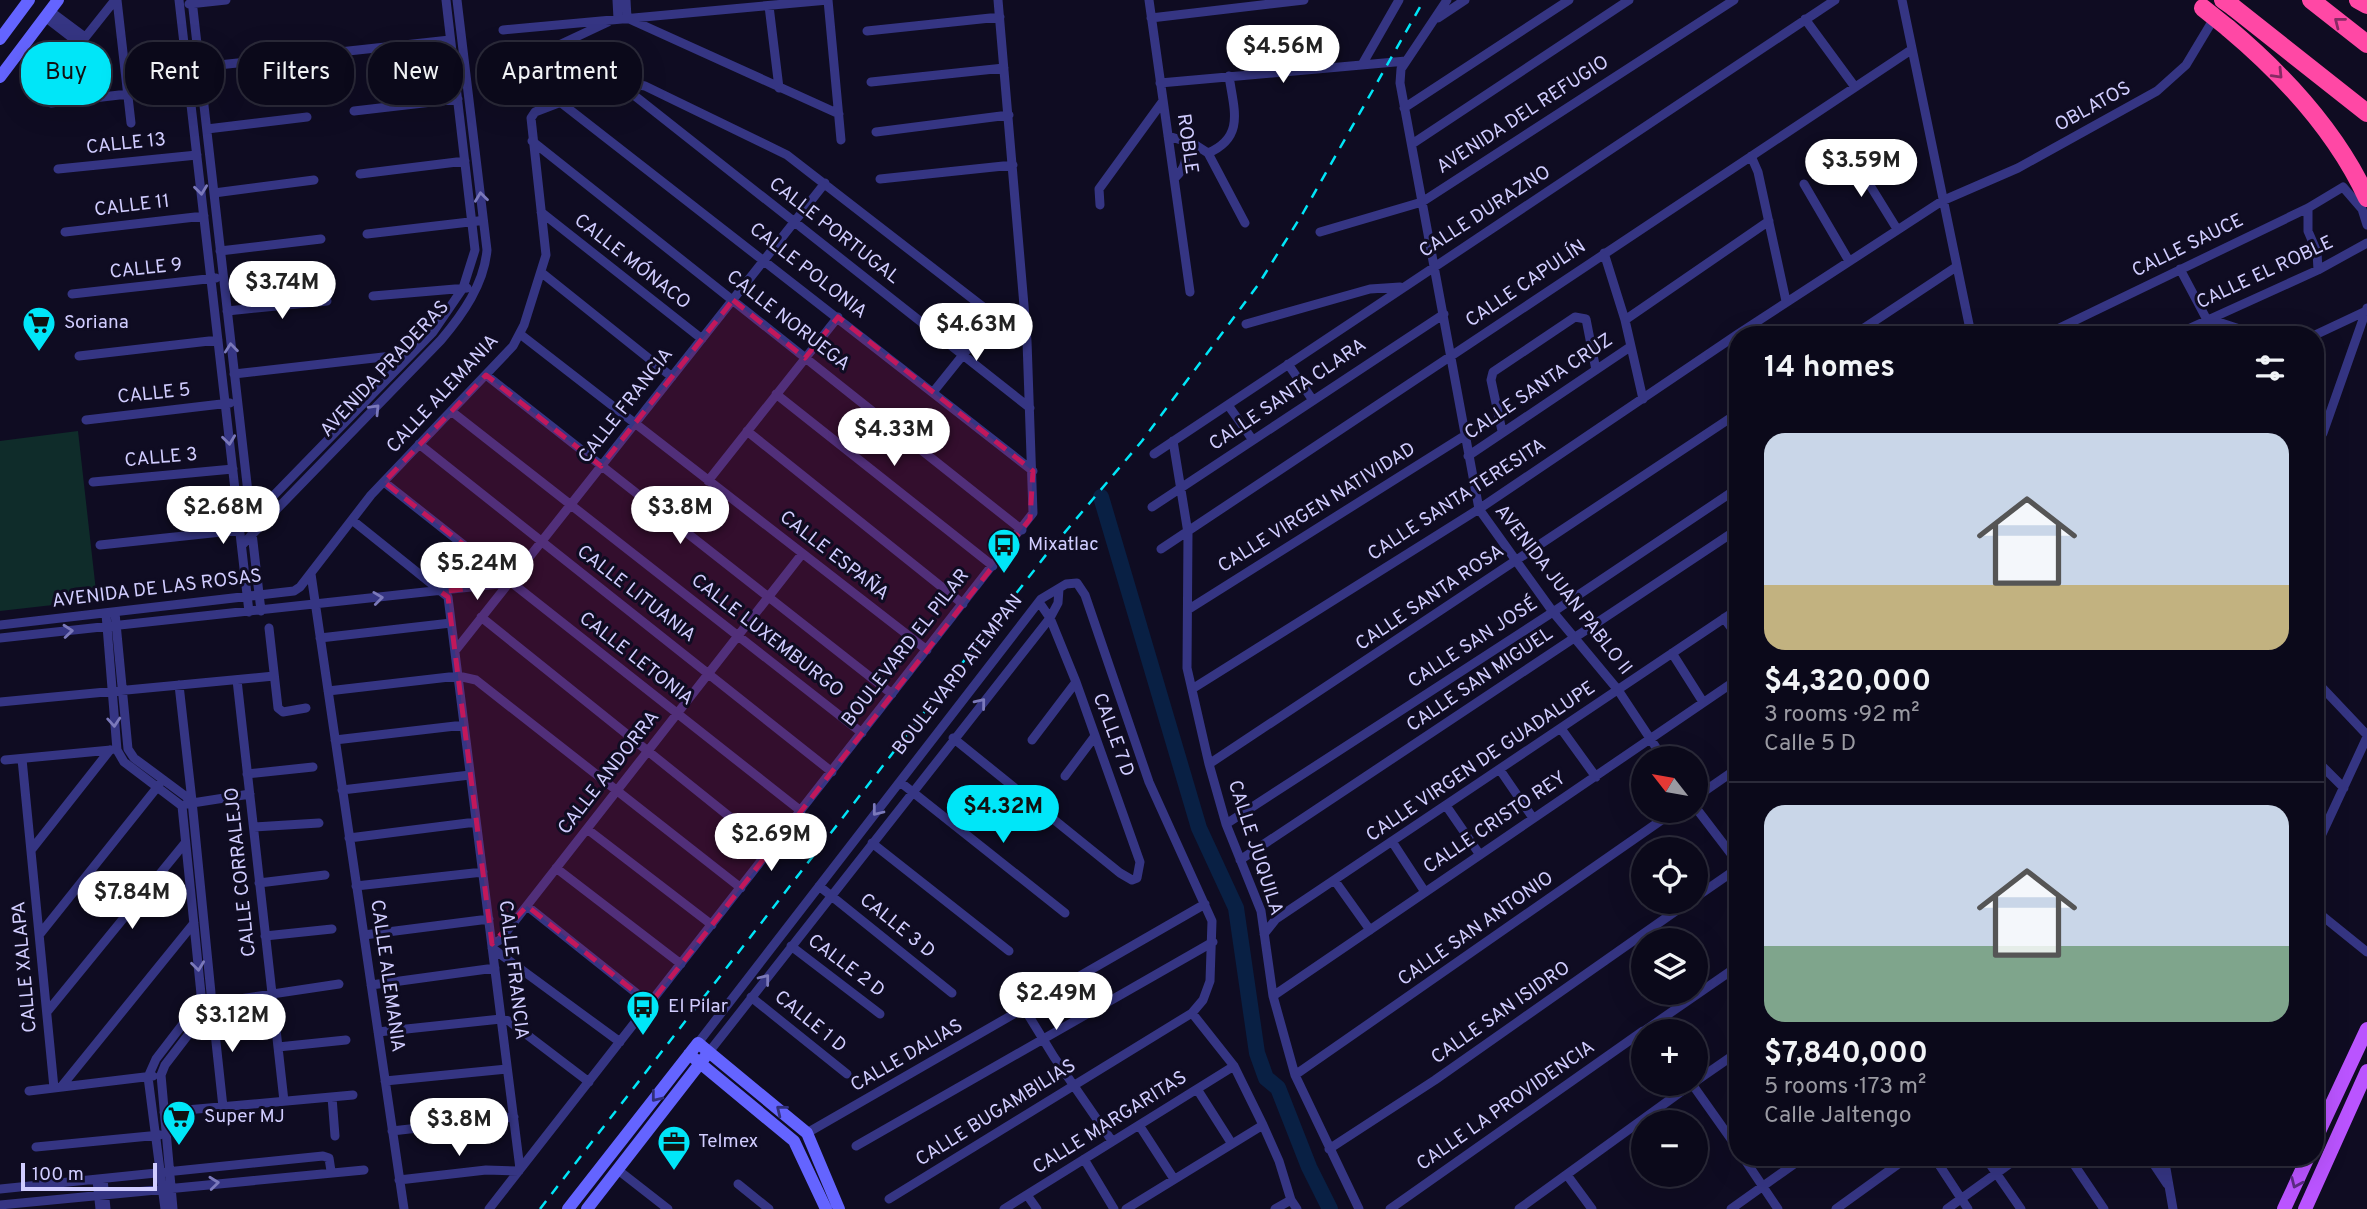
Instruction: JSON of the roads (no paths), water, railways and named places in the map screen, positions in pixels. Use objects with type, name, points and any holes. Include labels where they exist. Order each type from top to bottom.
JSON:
[{"type":"highway","points":[[2311,0],[2367,44]]},
{"type":"highway","points":[[2358,0],[2367,5]]},
{"type":"highway","points":[[2227,2],[2367,113]]},
{"type":"highway","points":[[2198,4],[2264,60],[2309,109],[2339,149],[2367,198]]},
{"type":"main road","points":[[2324,1120],[2367,1029]]},
{"type":"main road","points":[[2305,1209],[2367,1071]]},
{"type":"main road","points":[[2335,1096],[2351,1105]]},
{"type":"main road","points":[[2284,1209],[2304,1166]]},
{"type":"street","points":[[0,39],[29,0]]},
{"type":"street","points":[[0,77],[51,9],[83,41],[116,0]]},
{"type":"street","points":[[116,0],[125,70]]},
{"type":"street","points":[[184,42],[180,3],[226,0]]},
{"type":"street","name":"AVENIDA PRADERAS","points":[[446,0],[450,40]]},
{"type":"street","name":"AVENIDA PRADERAS","points":[[242,545],[441,340],[458,320],[476,289],[486,264],[457,0]]},
{"type":"street","points":[[617,0],[619,19]]},
{"type":"street","points":[[568,42],[619,19],[626,0]]},
{"type":"street","points":[[503,30],[828,0],[841,140]]},
{"type":"street","name":"BOULEVARD EL PILAR","points":[[489,1209],[1021,530],[1034,507],[1027,341],[998,0]]},
{"type":"street","name":"ROBLE","points":[[1149,0],[1190,292]]},
{"type":"street","points":[[1151,18],[1304,0]]},
{"type":"street","points":[[1363,62],[1399,0]]},
{"type":"street","points":[[1160,83],[1363,62],[1406,61],[1447,0]]},
{"type":"street","points":[[1436,19],[1465,0]]},
{"type":"street","points":[[1404,108],[1570,0]]},
{"type":"street","points":[[1412,144],[1629,0]]},
{"type":"street","name":"AVENIDA DEL REFUGIO","points":[[1320,232],[1422,202],[1734,0]]},
{"type":"street","name":"CALLE DURAZNO","points":[[1154,454],[1835,0]]},
{"type":"street","points":[[1902,0],[1968,326]]},
{"type":"street","points":[[192,2],[197,42]]},
{"type":"street","name":"OBLATOS","points":[[1942,201],[2018,168],[2157,91],[2186,65],[2227,2]]},
{"type":"street","points":[[769,6],[779,88]]},
{"type":"street","points":[[867,31],[1000,17]]},
{"type":"street","points":[[619,19],[838,114]]},
{"type":"street","points":[[1805,19],[1855,87]]},
{"type":"street","points":[[224,65],[450,40]]},
{"type":"street","name":"CALLE CAPULÍN","points":[[1161,549],[1911,50]]},
{"type":"street","name":"AVENIDA JUAN PABLO II","points":[[1406,61],[1400,74],[1404,108],[1436,266],[1479,509],[1553,612],[1618,690],[1655,746]]},
{"type":"street","points":[[872,82],[1004,68]]},
{"type":"street","points":[[1208,153],[1230,140],[1234,128],[1229,76]]},
{"type":"street","points":[[642,85],[775,147],[1027,341]]},
{"type":"street","name":"CALLE PORTUGAL","points":[[642,101],[1030,408]]},
{"type":"street","points":[[1100,205],[1099,189],[1163,101]]},
{"type":"street","points":[[129,105],[131,123]]},
{"type":"street","points":[[191,105],[249,612]]},
{"type":"street","points":[[204,105],[261,611]]},
{"type":"street","points":[[354,111],[406,105]]},
{"type":"street","name":"AVENIDA PRADERAS","points":[[240,530],[433,332],[463,288],[475,250],[458,105]]},
{"type":"street","name":"CALLE ALEMANIA","points":[[404,1209],[311,574],[384,482],[486,375],[520,334],[546,256],[532,141],[532,114],[554,105]]},
{"type":"street","name":"CALLE POLONIA","points":[[565,105],[1033,471]]},
{"type":"street","points":[[876,132],[1009,115]]},
{"type":"street","points":[[207,129],[307,117]]},
{"type":"street","points":[[1168,136],[1208,153],[1245,223]]},
{"type":"street","name":"CALLE NORUEGA","points":[[532,141],[1021,530]]},
{"type":"street","points":[[1174,179],[1185,169],[1187,157],[1184,141]]},
{"type":"street","points":[[1850,153],[1897,229]]},
{"type":"street","name":"CALLE 13","points":[[58,169],[197,155]]},
{"type":"street","points":[[1751,156],[1758,172],[1786,301]]},
{"type":"street","points":[[360,174],[465,161]]},
{"type":"street","points":[[880,179],[1013,165]]},
{"type":"street","points":[[214,193],[314,180]]},
{"type":"street","name":"CALLE FRANCIA","points":[[455,651],[825,183]]},
{"type":"street","points":[[1804,184],[1849,261]]},
{"type":"street","name":"CALLE SAUCE","points":[[2063,326],[2308,208],[2343,187],[2362,209],[2367,225]]},
{"type":"street","name":"CALLE SANTA TERESITA","points":[[1750,326],[1942,201]]},
{"type":"street","points":[[2308,208],[2308,230],[2317,252],[2318,270]]},
{"type":"street","name":"CALLE MÓNACO","points":[[541,212],[702,339]]},
{"type":"street","name":"CALLE 11","points":[[65,232],[204,216]]},
{"type":"street","points":[[367,234],[483,220]]},
{"type":"street","points":[[1625,320],[1769,221]]},
{"type":"street","points":[[220,251],[321,239]]},
{"type":"street","name":"CALLE EL ROBLE","points":[[2194,326],[2206,318],[2318,270],[2367,243]]},
{"type":"street","points":[[1604,253],[1625,320],[1643,399]]},
{"type":"street","points":[[1868,326],[1956,267]]},
{"type":"street","points":[[2180,269],[2206,318],[2232,326]]},
{"type":"street","points":[[542,273],[672,377]]},
{"type":"street","name":"CALLE 9","points":[[72,294],[223,276]]},
{"type":"street","points":[[1245,324],[1370,289],[1402,287]]},
{"type":"street","points":[[373,296],[476,289]]},
{"type":"street","points":[[227,311],[327,301]]},
{"type":"street","points":[[2324,331],[2367,310]]},
{"type":"street","points":[[2324,430],[2367,310]]},
{"type":"street","name":"CALLE SANTA CLARA","points":[[1152,507],[1444,314]]},
{"type":"street","points":[[934,391],[995,315]]},
{"type":"street","points":[[708,481],[838,317]]},
{"type":"street","points":[[1502,432],[1491,380],[1493,372],[1575,317],[1586,319],[1596,370]]},
{"type":"street","name":"CALLE ESPAÑA","points":[[520,334],[927,650]]},
{"type":"street","name":"CALLE SANTA TERESITA","points":[[1192,689],[1479,509],[1729,340]]},
{"type":"street","points":[[79,356],[218,341]]},
{"type":"street","name":"CALLE SANTA CRUZ","points":[[1468,456],[1630,347]]},
{"type":"street","points":[[234,374],[392,356]]},
{"type":"street","points":[[1288,364],[1312,399]]},
{"type":"street","points":[[486,375],[892,694]]},
{"type":"street","points":[[776,394],[993,566]]},
{"type":"street","name":"CALLE 5","points":[[86,420],[238,402]]},
{"type":"street","points":[[1228,405],[1252,439]]},
{"type":"street","name":"CALLE LUXEMBURGO","points":[[452,411],[862,733]]},
{"type":"street","name":"CALLE SANTA ROSA","points":[[1209,764],[1729,419]]},
{"type":"street","points":[[747,431],[963,604]]},
{"type":"street","name":"CALLE VIRGEN NATIVIDAD","points":[[1189,609],[1464,436]]},
{"type":"street","name":"CALLE JUQUILA","points":[[1173,441],[1188,533],[1187,668],[1209,764],[1226,824],[1261,911],[1273,996],[1295,1075],[1359,1209]]},
{"type":"street","name":"CALLE LITUANIA","points":[[419,444],[832,772]]},
{"type":"street","name":"CALLE 3","points":[[93,482],[233,468]]},
{"type":"street","name":"CALLE LETONIA","points":[[384,482],[801,811]]},
{"type":"street","points":[[279,489],[287,499]]},
{"type":"street","name":"CALLE SAN JOSÉ","points":[[1226,824],[1553,612],[1729,494]]},
{"type":"street","points":[[352,520],[441,592]]},
{"type":"street","points":[[100,545],[240,530]]},
{"type":"street","name":"CALLE SAN MIGUEL","points":[[1240,860],[1729,535]]},
{"type":"street","name":"CALLE ANDORRA","points":[[492,946],[527,906],[803,554]]},
{"type":"street","name":"AVENIDA DE LAS ROSAS","points":[[0,625],[294,591],[311,574]]},
{"type":"street","name":"AVENIDA DE LAS ROSAS","points":[[0,638],[316,606],[509,582]]},
{"type":"street","points":[[1059,589],[1072,582],[1077,583],[1084,595],[1149,782],[1212,921],[1210,981],[1203,1000],[1192,1013],[1234,1066],[1279,1161],[1291,1200],[1297,1209]]},
{"type":"street","name":"BOULEVARD ATEMPAN","points":[[568,1209],[1039,602],[1046,594],[1059,589],[1058,603],[1050,618],[830,895],[587,1209]]},
{"type":"street","name":"CALLE FRANCIA","points":[[441,592],[448,597],[519,1170]]},
{"type":"street","name":"CALLE 7 D","points":[[953,738],[1132,880],[1137,877],[1142,867],[1076,682],[1050,618],[1039,602]]},
{"type":"street","points":[[110,614],[117,691],[128,749],[182,806],[200,1003],[156,1059],[148,1077],[155,1136],[173,1209]]},
{"type":"street","name":"CALLE VIRGEN DE GUADALUPE","points":[[1264,934],[1276,919],[1562,730],[1729,615]]},
{"type":"street","points":[[481,617],[771,850]]},
{"type":"street","points":[[1724,618],[1729,625]]},
{"type":"street","points":[[320,638],[451,623]]},
{"type":"street","points":[[269,628],[278,708],[283,712],[306,708]]},
{"type":"street","points":[[1672,653],[1703,702]]},
{"type":"street","points":[[0,702],[274,676]]},
{"type":"street","points":[[328,691],[458,676],[476,680],[741,888]]},
{"type":"street","name":"CALLE CORRALEJO","points":[[237,680],[285,1101]]},
{"type":"street","points":[[1032,740],[1076,682]]},
{"type":"street","points":[[179,685],[223,1107]]},
{"type":"street","name":"CALLE CRISTO REY","points":[[1273,996],[1729,685]]},
{"type":"street","points":[[2324,690],[2367,736],[2324,828]]},
{"type":"street","points":[[32,849],[113,750],[117,691]]},
{"type":"street","points":[[335,740],[464,725]]},
{"type":"street","points":[[1562,730],[1596,776]]},
{"type":"street","points":[[1065,776],[1095,736]]},
{"type":"street","points":[[5,760],[128,749]]},
{"type":"street","points":[[113,750],[124,762],[191,801]]},
{"type":"street","name":"CALLE XALAPA","points":[[22,759],[57,1088]]},
{"type":"street","points":[[247,774],[313,767]]},
{"type":"street","points":[[2324,768],[2344,788]]},
{"type":"street","points":[[1500,770],[1533,818]]},
{"type":"street","points":[[1708,789],[1729,774]]},
{"type":"street","points":[[342,790],[470,775]]},
{"type":"street","points":[[900,782],[1065,913]]},
{"type":"street","points":[[40,934],[160,784]]},
{"type":"street","points":[[182,806],[191,801],[250,794]]},
{"type":"street","points":[[1447,807],[1480,855]]},
{"type":"street","points":[[254,827],[319,822]]},
{"type":"street","points":[[349,838],[476,822]]},
{"type":"street","name":"CALLE SAN ANTONIO","points":[[1295,1075],[1657,823]]},
{"type":"street","points":[[1707,823],[1729,854]]},
{"type":"street","points":[[587,829],[712,925]]},
{"type":"street","points":[[47,1012],[194,831]]},
{"type":"street","points":[[872,843],[1009,951]]},
{"type":"street","points":[[1393,843],[1425,892]]},
{"type":"street","points":[[556,868],[681,964]]},
{"type":"street","points":[[356,886],[483,872]]},
{"type":"street","points":[[1708,888],[1729,873]]},
{"type":"street","points":[[259,883],[325,875]]},
{"type":"street","points":[[1335,881],[1370,930]]},
{"type":"street","name":"CALLE 3 D","points":[[819,886],[952,993]]},
{"type":"street","name":"CALLE DALIAS","points":[[807,1133],[1205,904]]},
{"type":"street","points":[[527,906],[650,1004]]},
{"type":"street","points":[[1261,911],[1276,919]]},
{"type":"street","points":[[57,1088],[203,914]]},
{"type":"street","name":"CALLE SAN ISIDRO","points":[[1329,1149],[1435,1080],[1671,914]]},
{"type":"street","points":[[2324,917],[2367,952]]},
{"type":"street","points":[[363,935],[489,919]]},
{"type":"street","points":[[265,936],[332,929]]},
{"type":"street","points":[[856,1146],[1213,942]]},
{"type":"street","points":[[492,946],[620,1042]]},
{"type":"street","name":"CALLE 2 D","points":[[791,946],[880,1014]]},
{"type":"street","points":[[371,985],[495,968]]},
{"type":"street","name":"CALLE LA PROVIDENCIA","points":[[1661,1019],[1729,972]]},
{"type":"street","points":[[200,1003],[211,1005],[339,984]]},
{"type":"street","name":"CALLE 1 D","points":[[751,997],[847,1074]]},
{"type":"street","points":[[165,1173],[166,1135],[162,1075],[165,1065],[211,1005]]},
{"type":"street","points":[[1024,1008],[1112,1141]]},
{"type":"street","name":"CALLE BUGAMBILIAS","points":[[889,1199],[1192,1013]]},
{"type":"street","points":[[378,1032],[501,1019],[509,1021],[589,1082]]},
{"type":"street","points":[[278,1047],[346,1040]]},
{"type":"street","name":"CALLE LA PROVIDENCIA","points":[[1390,1209],[1631,1040]]},
{"type":"street","points":[[694,1049],[807,1133],[839,1209]]},
{"type":"street","points":[[705,1058],[789,1135],[801,1154],[826,1209]]},
{"type":"street","points":[[1708,1073],[1729,1058]]},
{"type":"street","name":"CALLE MARGARITAS","points":[[1004,1209],[1234,1066]]},
{"type":"street","points":[[385,1082],[507,1069]]},
{"type":"street","points":[[29,1091],[162,1075]]},
{"type":"street","points":[[1197,1089],[1232,1144]]},
{"type":"street","points":[[164,1112],[353,1095]]},
{"type":"street","points":[[1519,1209],[1675,1096]]},
{"type":"street","points":[[1702,1096],[1729,1136]]},
{"type":"street","points":[[332,1097],[335,1136]]},
{"type":"street","points":[[392,1131],[514,1117]]},
{"type":"street","points":[[1139,1125],[1174,1179]]},
{"type":"street","points":[[1126,1209],[1263,1125]]},
{"type":"street","points":[[36,1147],[166,1135]]},
{"type":"street","points":[[0,1189],[323,1156],[329,1158],[331,1171]]},
{"type":"street","points":[[1084,1159],[1114,1209]]},
{"type":"street","points":[[1750,1166],[1778,1209]]},
{"type":"street","points":[[1731,1209],[1791,1166]]},
{"type":"street","points":[[1836,1209],[1896,1166]]},
{"type":"street","points":[[1940,1166],[1968,1209]]},
{"type":"street","points":[[1991,1166],[2021,1209]]},
{"type":"street","points":[[1947,1209],[2006,1166]]},
{"type":"street","points":[[2075,1166],[2104,1209]]},
{"type":"street","points":[[2155,1166],[2170,1189]]},
{"type":"street","points":[[2166,1166],[2173,1209]]},
{"type":"street","points":[[0,1205],[331,1171],[364,1170]]},
{"type":"street","points":[[399,1180],[486,1170],[519,1170]]},
{"type":"street","points":[[618,1170],[668,1209]]},
{"type":"street","points":[[1567,1175],[1592,1209]]},
{"type":"street","points":[[100,1179],[106,1209]]},
{"type":"street","points":[[814,1209],[826,1180]]},
{"type":"street","points":[[738,1184],[769,1209]]},
{"type":"street","points":[[165,1209],[167,1188]]},
{"type":"street","points":[[100,1209],[102,1195]]},
{"type":"street","points":[[1027,1195],[1037,1209]]},
{"type":"street","points":[[1275,1209],[1291,1200]]},
{"type":"waterway","points":[[1101,497],[1199,828],[1236,908],[1257,1053],[1266,1078],[1278,1088],[1309,1167],[1330,1209]]},
{"type":"railway","points":[[540,1209],[1049,551],[1142,441],[1258,285],[1303,213],[1424,0]]},
{"type":"place","name":"Soriana","points":[[39,353]]},
{"type":"place","name":"Mixatlac","points":[[1004,575]]},
{"type":"place","name":"El Pilar","points":[[643,1037]]},
{"type":"place","name":"Super MJ","points":[[179,1147]]},
{"type":"place","name":"Telmex","points":[[674,1172]]}]
